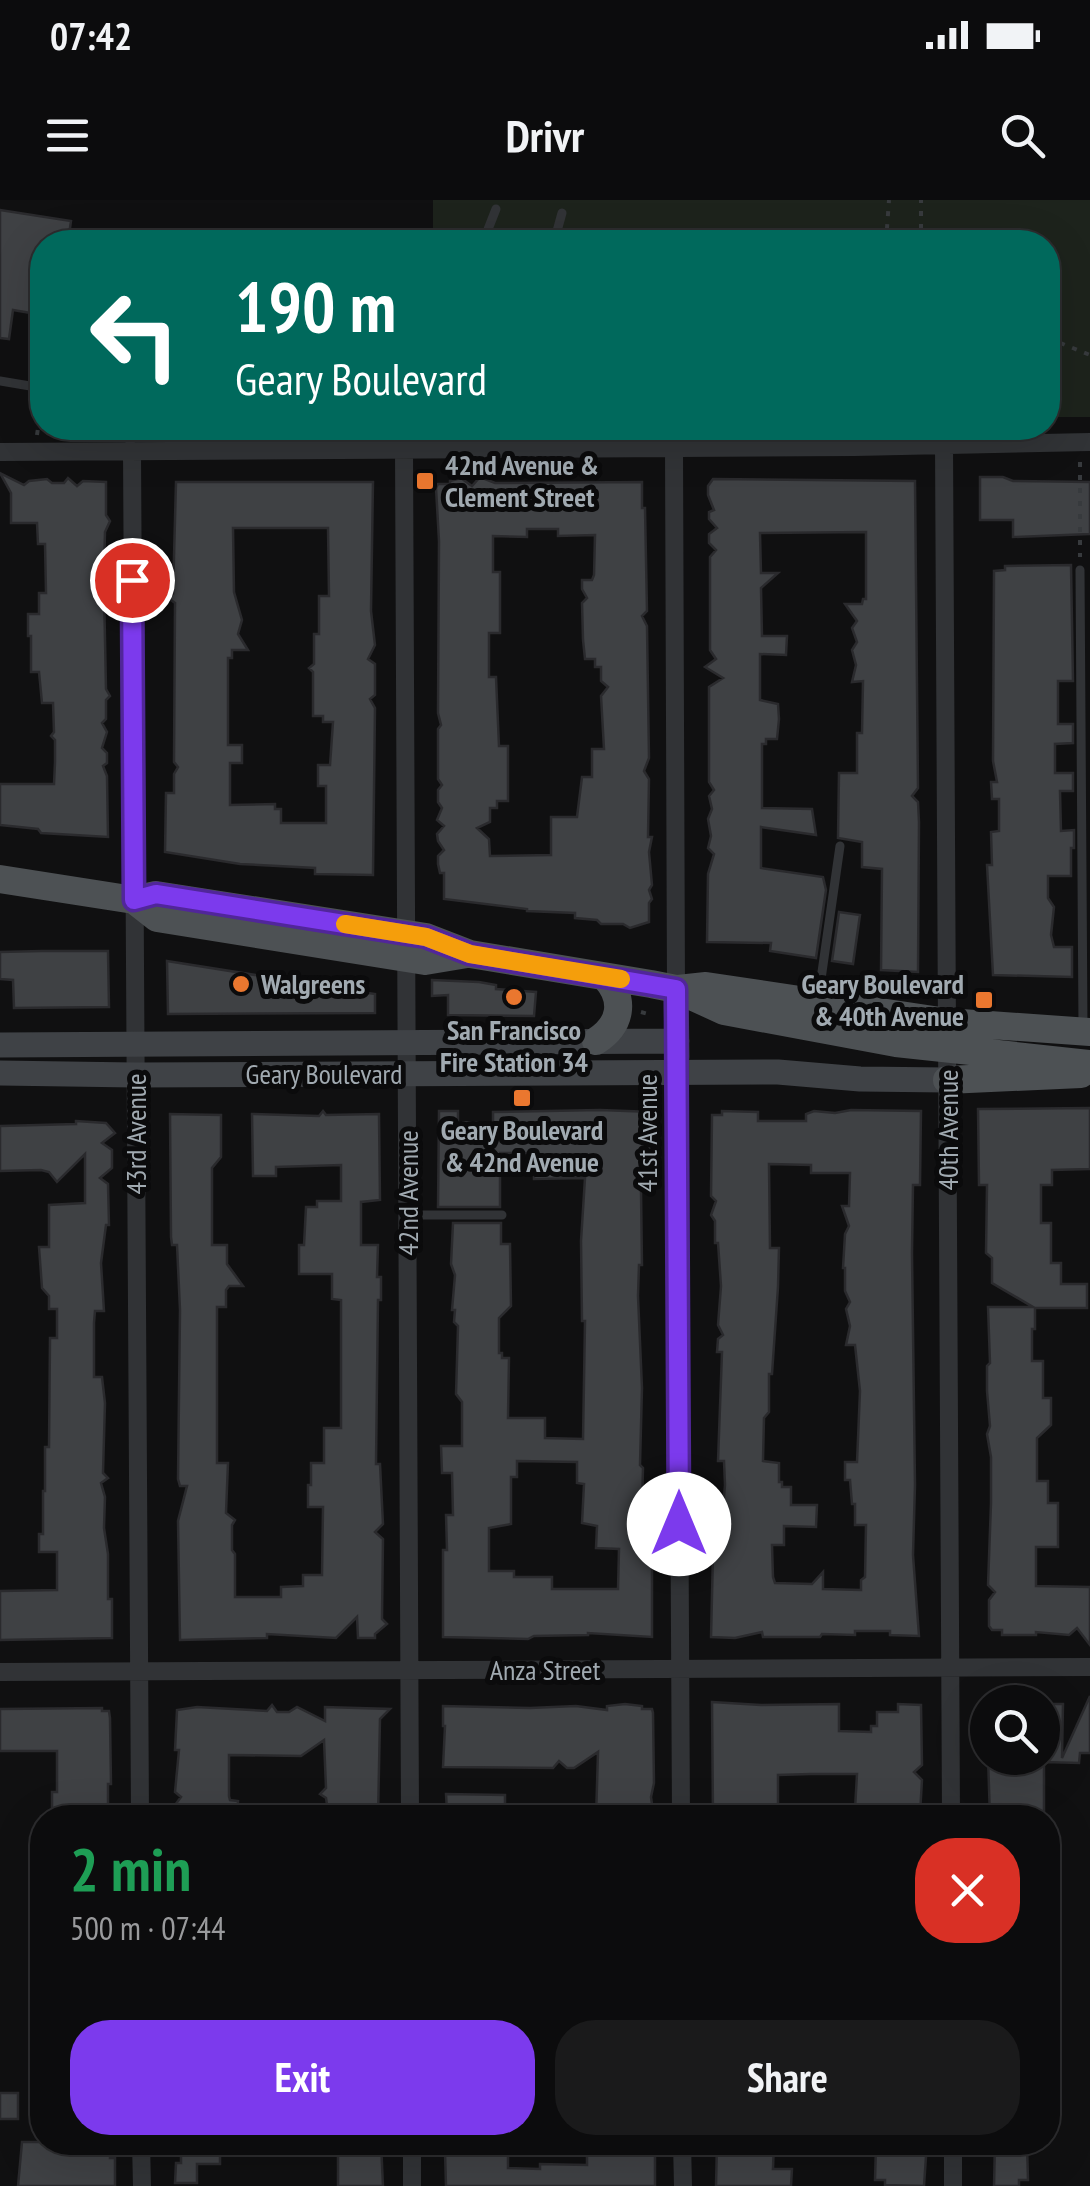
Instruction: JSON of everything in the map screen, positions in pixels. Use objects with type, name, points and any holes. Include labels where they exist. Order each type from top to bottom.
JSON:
[{"type":"main road","points":[[0,879],[134,900],[156,918],[406,946],[425,961],[470,954],[676,989],[724,1011],[947,1036],[1087,1032]]},
{"type":"main road","points":[[596,1041],[614,1026],[619,1011],[616,992],[605,977]]},
{"type":"main road","points":[[676,989],[706,986],[817,1002],[947,1036],[1090,1064]]},
{"type":"main road","points":[[947,1080],[1090,1073]]},
{"type":"street","points":[[0,452],[1085,442]]},
{"type":"street","name":"40th Avenue","points":[[944,443],[951,1805]]},
{"type":"street","name":"41st Avenue","points":[[674,448],[681,1805]]},
{"type":"street","name":"42nd Avenue","points":[[404,449],[410,1805]]},
{"type":"street","name":"43rd Avenue","points":[[132,451],[140,1805]]},
{"type":"street","name":"Geary Boulevard","points":[[0,1044],[677,1041]]},
{"type":"street","name":"Geary Boulevard","points":[[0,1073],[136,1076],[778,1072],[860,1080],[947,1080]]},
{"type":"street","name":"Anza Street","points":[[0,1672],[1090,1667]]},
{"type":"street","points":[[142,2155],[142,2186]]},
{"type":"street","points":[[412,2155],[412,2186]]},
{"type":"street","points":[[682,2155],[682,2186]]},
{"type":"street","points":[[953,2155],[953,2186]]},
{"type":"lane","points":[[488,230],[496,209]]},
{"type":"lane","points":[[557,230],[562,213]]},
{"type":"lane","points":[[0,381],[30,386]]},
{"type":"lane","points":[[130,440],[132,451]]},
{"type":"lane","points":[[1080,570],[1087,1032]]},
{"type":"lane","points":[[817,1002],[840,846]]},
{"type":"lane","points":[[585,1073],[596,1041]]},
{"type":"lane","points":[[408,1215],[502,1215]]},
{"type":"path","points":[[887,230],[889,200]]},
{"type":"path","points":[[921,200],[921,230]]},
{"type":"path","points":[[1060,343],[1090,356]]},
{"type":"path","points":[[1080,570],[1085,442]]},
{"type":"path","points":[[652,1012],[652,1021]]},
{"type":"shaded area","points":[[433,200],[1090,200],[1090,417],[1060,417],[1060,230],[433,230]]},
{"type":"building","points":[[0,210],[71,221],[70,230],[30,230],[30,313],[13,310],[9,339],[0,338]]},
{"type":"building","points":[[0,473],[24,485],[47,479],[64,483],[68,478],[77,486],[83,481],[106,482],[106,515],[110,521],[105,532],[104,573],[108,578],[104,589],[106,689],[110,696],[102,723],[107,732],[102,748],[107,753],[103,766],[107,776],[108,837],[41,833],[38,829],[0,825],[0,784],[54,784],[55,740],[51,736],[53,703],[42,703],[39,672],[31,672],[28,636],[28,614],[39,614],[39,593],[46,593],[45,544],[38,544],[37,523],[11,523],[11,493]]},
{"type":"building","points":[[480,477],[495,483],[642,482],[647,611],[642,616],[647,626],[649,758],[644,771],[649,779],[648,837],[652,837],[649,922],[630,928],[575,918],[575,913],[527,911],[444,899],[444,873],[440,873],[438,856],[444,850],[437,834],[444,826],[437,820],[442,808],[438,790],[442,785],[438,779],[441,725],[436,488],[461,478],[472,486]],"holes":[[[527,529],[558,529],[558,536],[595,535],[594,575],[592,580],[582,580],[587,598],[582,603],[583,640],[585,659],[595,659],[595,667],[601,667],[601,681],[608,687],[601,696],[604,749],[592,749],[592,777],[582,777],[577,817],[551,817],[551,855],[490,856],[489,839],[477,828],[490,822],[490,808],[497,808],[497,801],[508,801],[508,746],[499,746],[496,677],[489,677],[489,633],[500,633],[500,572],[493,572],[493,536],[527,537]]]},
{"type":"building","points":[[980,477],[1090,482],[1090,534],[1013,537],[1013,520],[980,520]]},
{"type":"building","points":[[713,479],[915,481],[918,788],[912,796],[918,802],[919,822],[918,972],[881,970],[882,869],[862,867],[862,842],[838,838],[839,773],[857,773],[857,733],[862,733],[863,681],[852,682],[856,665],[852,650],[857,642],[852,628],[857,621],[845,604],[862,604],[866,599],[866,532],[760,533],[761,573],[778,573],[761,588],[762,636],[787,636],[786,655],[760,654],[760,700],[778,704],[779,719],[777,739],[766,739],[766,744],[762,744],[762,808],[812,809],[816,835],[761,827],[761,868],[823,877],[826,890],[816,958],[770,951],[771,943],[707,942],[708,874],[714,854],[708,848],[712,809],[709,796],[714,790],[709,782],[709,687],[723,678],[705,667],[716,659],[710,650],[710,557],[716,550],[709,543],[709,534],[717,528],[709,519],[709,512],[714,510],[708,486]]},
{"type":"building","points":[[176,482],[373,482],[371,611],[375,645],[368,659],[375,664],[375,695],[370,699],[375,708],[373,875],[315,874],[315,868],[240,864],[165,852],[166,793],[174,793],[178,767],[174,762],[175,603],[168,598],[173,594]],"holes":[[[233,528],[328,528],[329,596],[319,596],[319,634],[314,634],[314,664],[309,668],[313,672],[313,716],[333,722],[330,765],[318,765],[318,786],[326,786],[326,823],[281,823],[281,809],[275,809],[275,804],[230,805],[230,763],[242,763],[242,745],[228,745],[228,658],[232,658],[232,650],[248,650],[238,634],[242,620],[234,592]]]},
{"type":"building","points":[[1071,565],[1073,681],[1058,681],[1058,724],[1073,724],[1073,743],[1055,744],[1055,773],[1073,773],[1073,791],[1060,791],[1061,831],[1074,830],[1074,848],[1071,876],[1048,876],[1048,898],[1054,907],[1054,947],[1072,947],[1072,977],[993,975],[987,865],[992,865],[991,832],[999,831],[999,799],[992,799],[991,782],[997,782],[993,761],[994,571],[1005,570],[1005,566]]},
{"type":"building","points":[[839,912],[860,915],[853,964],[832,961]]},
{"type":"building","points":[[108,951],[109,1007],[14,1008],[13,980],[0,979],[0,952]]},
{"type":"building","name":"Walgreens","points":[[167,961],[375,994],[375,1013],[168,1014]]},
{"type":"building","points":[[432,980],[479,982],[496,985],[496,989],[536,992],[534,1016],[448,1015],[448,995],[432,996]]},
{"type":"building","points":[[1090,1108],[1090,1169],[1052,1170],[1052,1185],[1041,1185],[1041,1223],[1051,1223],[1051,1263],[1061,1263],[1061,1284],[1087,1284],[1087,1308],[1035,1308],[1032,1361],[1043,1361],[1043,1398],[1051,1398],[1051,1425],[1037,1438],[1037,1481],[1048,1481],[1048,1503],[1058,1503],[1058,1547],[1036,1547],[1036,1586],[1090,1587],[1090,1645],[1077,1628],[1069,1635],[1002,1635],[1002,1630],[989,1626],[989,1600],[995,1592],[988,1585],[988,1307],[1033,1307],[992,1283],[992,1258],[986,1253],[987,1185],[979,1185],[978,1109]]},
{"type":"building","points":[[323,1111],[326,1115],[379,1114],[380,1200],[361,1202],[361,1245],[378,1245],[377,1277],[381,1277],[376,1464],[380,1464],[383,1524],[375,1532],[383,1539],[382,1619],[387,1624],[375,1638],[358,1638],[357,1617],[336,1638],[267,1634],[267,1638],[180,1640],[178,1521],[187,1486],[180,1486],[178,1479],[180,1310],[177,1245],[172,1245],[171,1237],[170,1114],[221,1115],[221,1157],[212,1168],[212,1245],[227,1245],[227,1264],[243,1286],[229,1286],[226,1307],[217,1307],[217,1463],[228,1463],[226,1513],[235,1520],[235,1597],[281,1597],[281,1587],[303,1586],[303,1575],[322,1575],[323,1507],[308,1507],[308,1485],[311,1463],[324,1463],[324,1428],[341,1428],[341,1300],[332,1299],[332,1274],[299,1274],[299,1245],[304,1245],[306,1207],[317,1207],[317,1201],[341,1201],[341,1165],[276,1167],[276,1176],[253,1176],[252,1114],[319,1116]]},
{"type":"building","points":[[439,1111],[458,1111],[458,1122],[493,1123],[493,1112],[653,1112],[653,1190],[641,1190],[642,1265],[638,1296],[641,1549],[652,1555],[652,1637],[588,1633],[528,1639],[443,1637],[443,1550],[447,1550],[446,1515],[453,1515],[452,1473],[442,1473],[441,1446],[462,1446],[462,1402],[456,1394],[458,1326],[452,1310],[453,1223],[501,1223],[501,1244],[510,1244],[511,1306],[499,1318],[499,1353],[502,1358],[509,1358],[508,1418],[545,1418],[545,1438],[583,1439],[585,1321],[581,1241],[585,1178],[534,1179],[534,1153],[500,1153],[500,1207],[438,1207]],"holes":[[[517,1461],[577,1462],[577,1483],[584,1484],[582,1523],[597,1526],[596,1548],[619,1549],[618,1589],[552,1589],[552,1577],[514,1577],[514,1571],[489,1571],[489,1528],[511,1524],[511,1477],[517,1477]]]},
{"type":"building","points":[[722,1111],[758,1112],[758,1121],[806,1121],[806,1114],[814,1111],[921,1111],[920,1185],[913,1185],[912,1253],[913,1555],[919,1636],[855,1631],[855,1635],[820,1637],[763,1637],[762,1632],[735,1638],[711,1637],[713,1553],[719,1553],[725,1485],[724,1461],[718,1461],[722,1352],[717,1352],[718,1339],[723,1335],[718,1325],[718,1243],[711,1215],[716,1201],[711,1196],[712,1115],[722,1115]],"holes":[[[769,1164],[811,1165],[811,1173],[850,1173],[849,1206],[842,1206],[849,1226],[843,1268],[850,1302],[846,1309],[850,1326],[846,1345],[855,1345],[860,1391],[857,1462],[845,1462],[845,1480],[850,1480],[855,1525],[866,1525],[861,1590],[823,1589],[823,1572],[812,1584],[775,1583],[773,1577],[772,1545],[784,1545],[784,1526],[816,1527],[817,1505],[791,1505],[791,1487],[782,1487],[779,1482],[779,1463],[763,1461],[779,1248],[770,1248]]]},
{"type":"building","points":[[106,1123],[115,1133],[102,1143],[112,1150],[112,1168],[100,1178],[108,1184],[109,1225],[101,1263],[104,1311],[95,1311],[94,1323],[94,1377],[102,1377],[105,1403],[103,1473],[108,1478],[101,1483],[112,1638],[0,1640],[0,1591],[57,1590],[57,1552],[39,1552],[45,1447],[49,1447],[50,1338],[57,1338],[57,1309],[49,1309],[49,1296],[42,1288],[39,1247],[49,1247],[49,1205],[85,1203],[85,1154],[57,1182],[49,1172],[41,1170],[0,1171],[0,1126]]},
{"type":"building","points":[[1090,1696],[1090,1753],[1080,1753],[1079,1763],[1060,1762],[1063,1704],[1062,1758]]},
{"type":"building","points":[[712,1702],[839,1704],[839,1731],[871,1732],[871,1726],[877,1726],[877,1712],[898,1712],[898,1704],[921,1705],[922,1765],[914,1772],[922,1780],[921,1805],[855,1805],[857,1774],[811,1774],[778,1775],[778,1805],[713,1805]]},
{"type":"building","points":[[625,1704],[652,1709],[652,1805],[596,1805],[598,1752],[574,1768],[559,1761],[553,1768],[443,1767],[443,1706],[576,1706],[607,1710],[607,1706]]},
{"type":"building","points":[[272,1705],[277,1712],[297,1707],[325,1721],[325,1707],[390,1709],[380,1719],[378,1805],[327,1805],[320,1794],[326,1788],[324,1740],[301,1756],[229,1755],[229,1796],[238,1805],[175,1805],[181,1797],[175,1792],[177,1710],[197,1707],[267,1711]]},
{"type":"building","points":[[0,1709],[109,1711],[108,1805],[52,1805],[52,1792],[57,1792],[57,1751],[0,1751]]},
{"type":"building","points":[[989,1775],[1044,1775],[1044,1805],[990,1805]]},
{"type":"building","points":[[446,1794],[505,1795],[505,1805],[447,1805]]},
{"type":"building","points":[[0,2093],[18,2093],[18,2119],[0,2119]]},
{"type":"building","points":[[22,2142],[30,2142],[30,2155],[115,2158],[115,2186],[18,2186]]},
{"type":"building","points":[[181,2155],[220,2155],[220,2164],[197,2164],[197,2183],[175,2183],[176,2163],[181,2163]]},
{"type":"building","points":[[338,2155],[382,2155],[383,2186],[338,2186]]},
{"type":"building","points":[[445,2155],[508,2155],[508,2168],[540,2169],[540,2164],[587,2165],[587,2155],[655,2155],[655,2186],[446,2186]]},
{"type":"building","points":[[717,2155],[774,2155],[773,2169],[792,2169],[791,2186],[716,2186]]},
{"type":"building","points":[[876,2155],[926,2155],[924,2186],[885,2185],[885,2180],[875,2180]]},
{"type":"building","points":[[995,2155],[1027,2155],[1028,2180],[1019,2180],[1019,2186],[994,2186]]},
{"type":"slow traffic","points":[[345,924],[426,937],[470,954],[621,979]]},
{"type":"place","name":"42nd Avenue & Clement Street","points":[[425,481]]},
{"type":"place","name":"Walgreens","points":[[241,984]]},
{"type":"place","name":"San Francisco Fire Station 34","points":[[514,997]]},
{"type":"place","name":"Geary Boulevard & 40th Avenue","points":[[984,1000]]},
{"type":"place","name":"Geary Boulevard & 42nd Avenue","points":[[522,1098]]},
{"type":"route","points":[[132,580],[134,900],[156,894],[426,937],[470,954],[676,989],[679,1524]]}]
